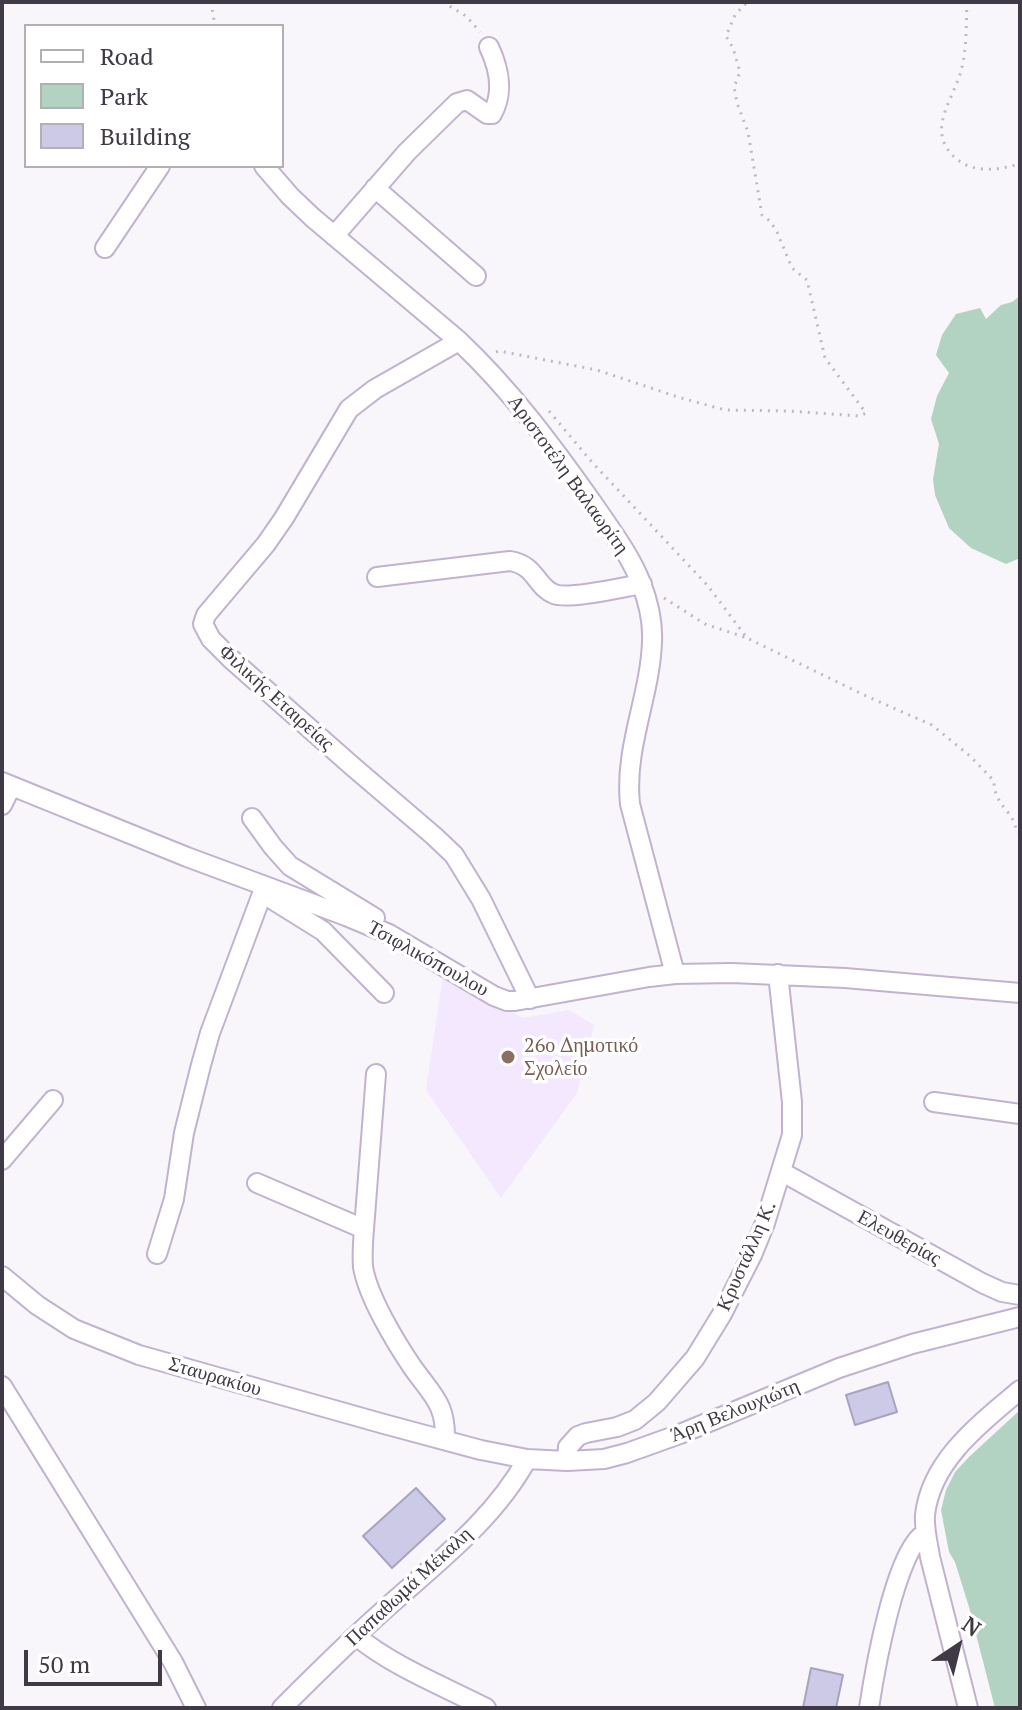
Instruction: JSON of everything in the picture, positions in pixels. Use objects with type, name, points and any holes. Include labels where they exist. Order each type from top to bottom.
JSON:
[{"type":"street","points":[[334,236],[407,152],[457,103],[467,100],[487,114],[492,114],[497,102],[499,79],[489,47]]},
{"type":"street","points":[[105,248],[159,168]]},
{"type":"street","name":"Αριστοτέλη Βαλαωρίτη","points":[[266,168],[302,208],[478,359],[535,423],[630,558],[642,584],[652,639],[649,669],[630,759],[628,789],[636,834],[675,974]]},
{"type":"street","points":[[375,188],[476,276]]},
{"type":"street","name":"Φιλικής Εταιρείας","points":[[459,341],[375,389],[349,409],[284,518],[206,615],[203,624],[211,639],[231,659],[454,855],[481,899],[530,999]]},
{"type":"street","points":[[377,577],[510,561],[529,568],[555,595],[577,595],[642,584]]},
{"type":"street","points":[[2,805],[7,784]]},
{"type":"street","name":"Τσιφλικόπουλου","points":[[7,784],[346,916],[400,940],[507,1001],[675,974],[778,974],[1020,993]]},
{"type":"street","points":[[252,818],[290,866],[396,932],[400,940]]},
{"type":"street","points":[[265,886],[270,898],[323,931],[384,993]]},
{"type":"street","points":[[157,1254],[174,1199],[186,1121],[210,1033],[265,886]]},
{"type":"street","name":"Κρυστάλλη Κ.","points":[[567,1461],[568,1447],[574,1440],[586,1433],[626,1424],[643,1415],[695,1358],[752,1255],[792,1135],[793,1117],[778,974]]},
{"type":"street","points":[[376,1074],[363,1265],[378,1307],[405,1356],[441,1408],[446,1423],[445,1440]]},
{"type":"street","points":[[2,1160],[53,1100]]},
{"type":"street","points":[[934,1102],[1020,1114]]},
{"type":"street","name":"Ελευθερίας","points":[[782,1172],[968,1276],[1002,1292],[1020,1295]]},
{"type":"street","points":[[257,1183],[364,1229]]},
{"type":"street","name":"Σταυρακίου","points":[[2,1276],[37,1305],[74,1329],[139,1355],[445,1440]]},
{"type":"street","name":"Άρη Βελουχιώτη","points":[[445,1440],[527,1459],[604,1459],[636,1451],[854,1363],[912,1344],[1020,1317]]},
{"type":"street","points":[[2,1386],[173,1662],[196,1708]]},
{"type":"street","points":[[968,1708],[926,1533],[925,1516],[928,1498],[945,1462],[961,1443],[1020,1390]]},
{"type":"street","name":"Παπαθωμά Μέκαλη","points":[[282,1708],[490,1512],[517,1479],[527,1459]]},
{"type":"street","points":[[869,1708],[894,1590],[914,1542],[926,1533]]},
{"type":"street","points":[[356,1636],[391,1659],[486,1708]]},
{"type":"path","points":[[211,2],[215,24]]},
{"type":"path","points":[[443,2],[472,21],[489,47]]},
{"type":"path","points":[[478,359],[499,351],[585,367],[725,410],[860,416],[866,413],[825,358],[807,280],[792,268],[777,232],[762,215],[748,132],[734,87],[740,72],[726,36],[735,15],[747,2]]},
{"type":"path","points":[[967,2],[963,57],[941,127],[942,139],[953,156],[974,168],[999,169],[1020,164]]},
{"type":"path","points":[[548,409],[590,460],[708,586],[747,638]]},
{"type":"path","points":[[642,584],[705,624],[747,638],[932,725],[970,756],[994,781],[994,792],[1020,834]]},
{"type":"shaded area","name":"26ο Δημοτικό Σχολείο","points":[[443,975],[523,1018],[569,1010],[594,1025],[577,1093],[501,1198],[426,1090]]},
{"type":"green space","points":[[1020,296],[1020,558],[1006,564],[971,548],[949,528],[935,495],[933,479],[939,444],[931,419],[937,396],[949,373],[936,355],[942,335],[956,314],[980,308],[986,319],[1001,305]]},
{"type":"green space","points":[[1020,1410],[1020,1708],[995,1708],[969,1607],[949,1552],[941,1510],[955,1472]]},
{"type":"building","points":[[888,1382],[897,1412],[855,1425],[846,1395]]},
{"type":"building","points":[[416,1488],[445,1519],[392,1568],[363,1536]]},
{"type":"building","points":[[811,1668],[843,1675],[836,1708],[803,1708]]},
{"type":"place","name":"26ο Δημοτικό Σχολείο","points":[[508,1057]]}]
